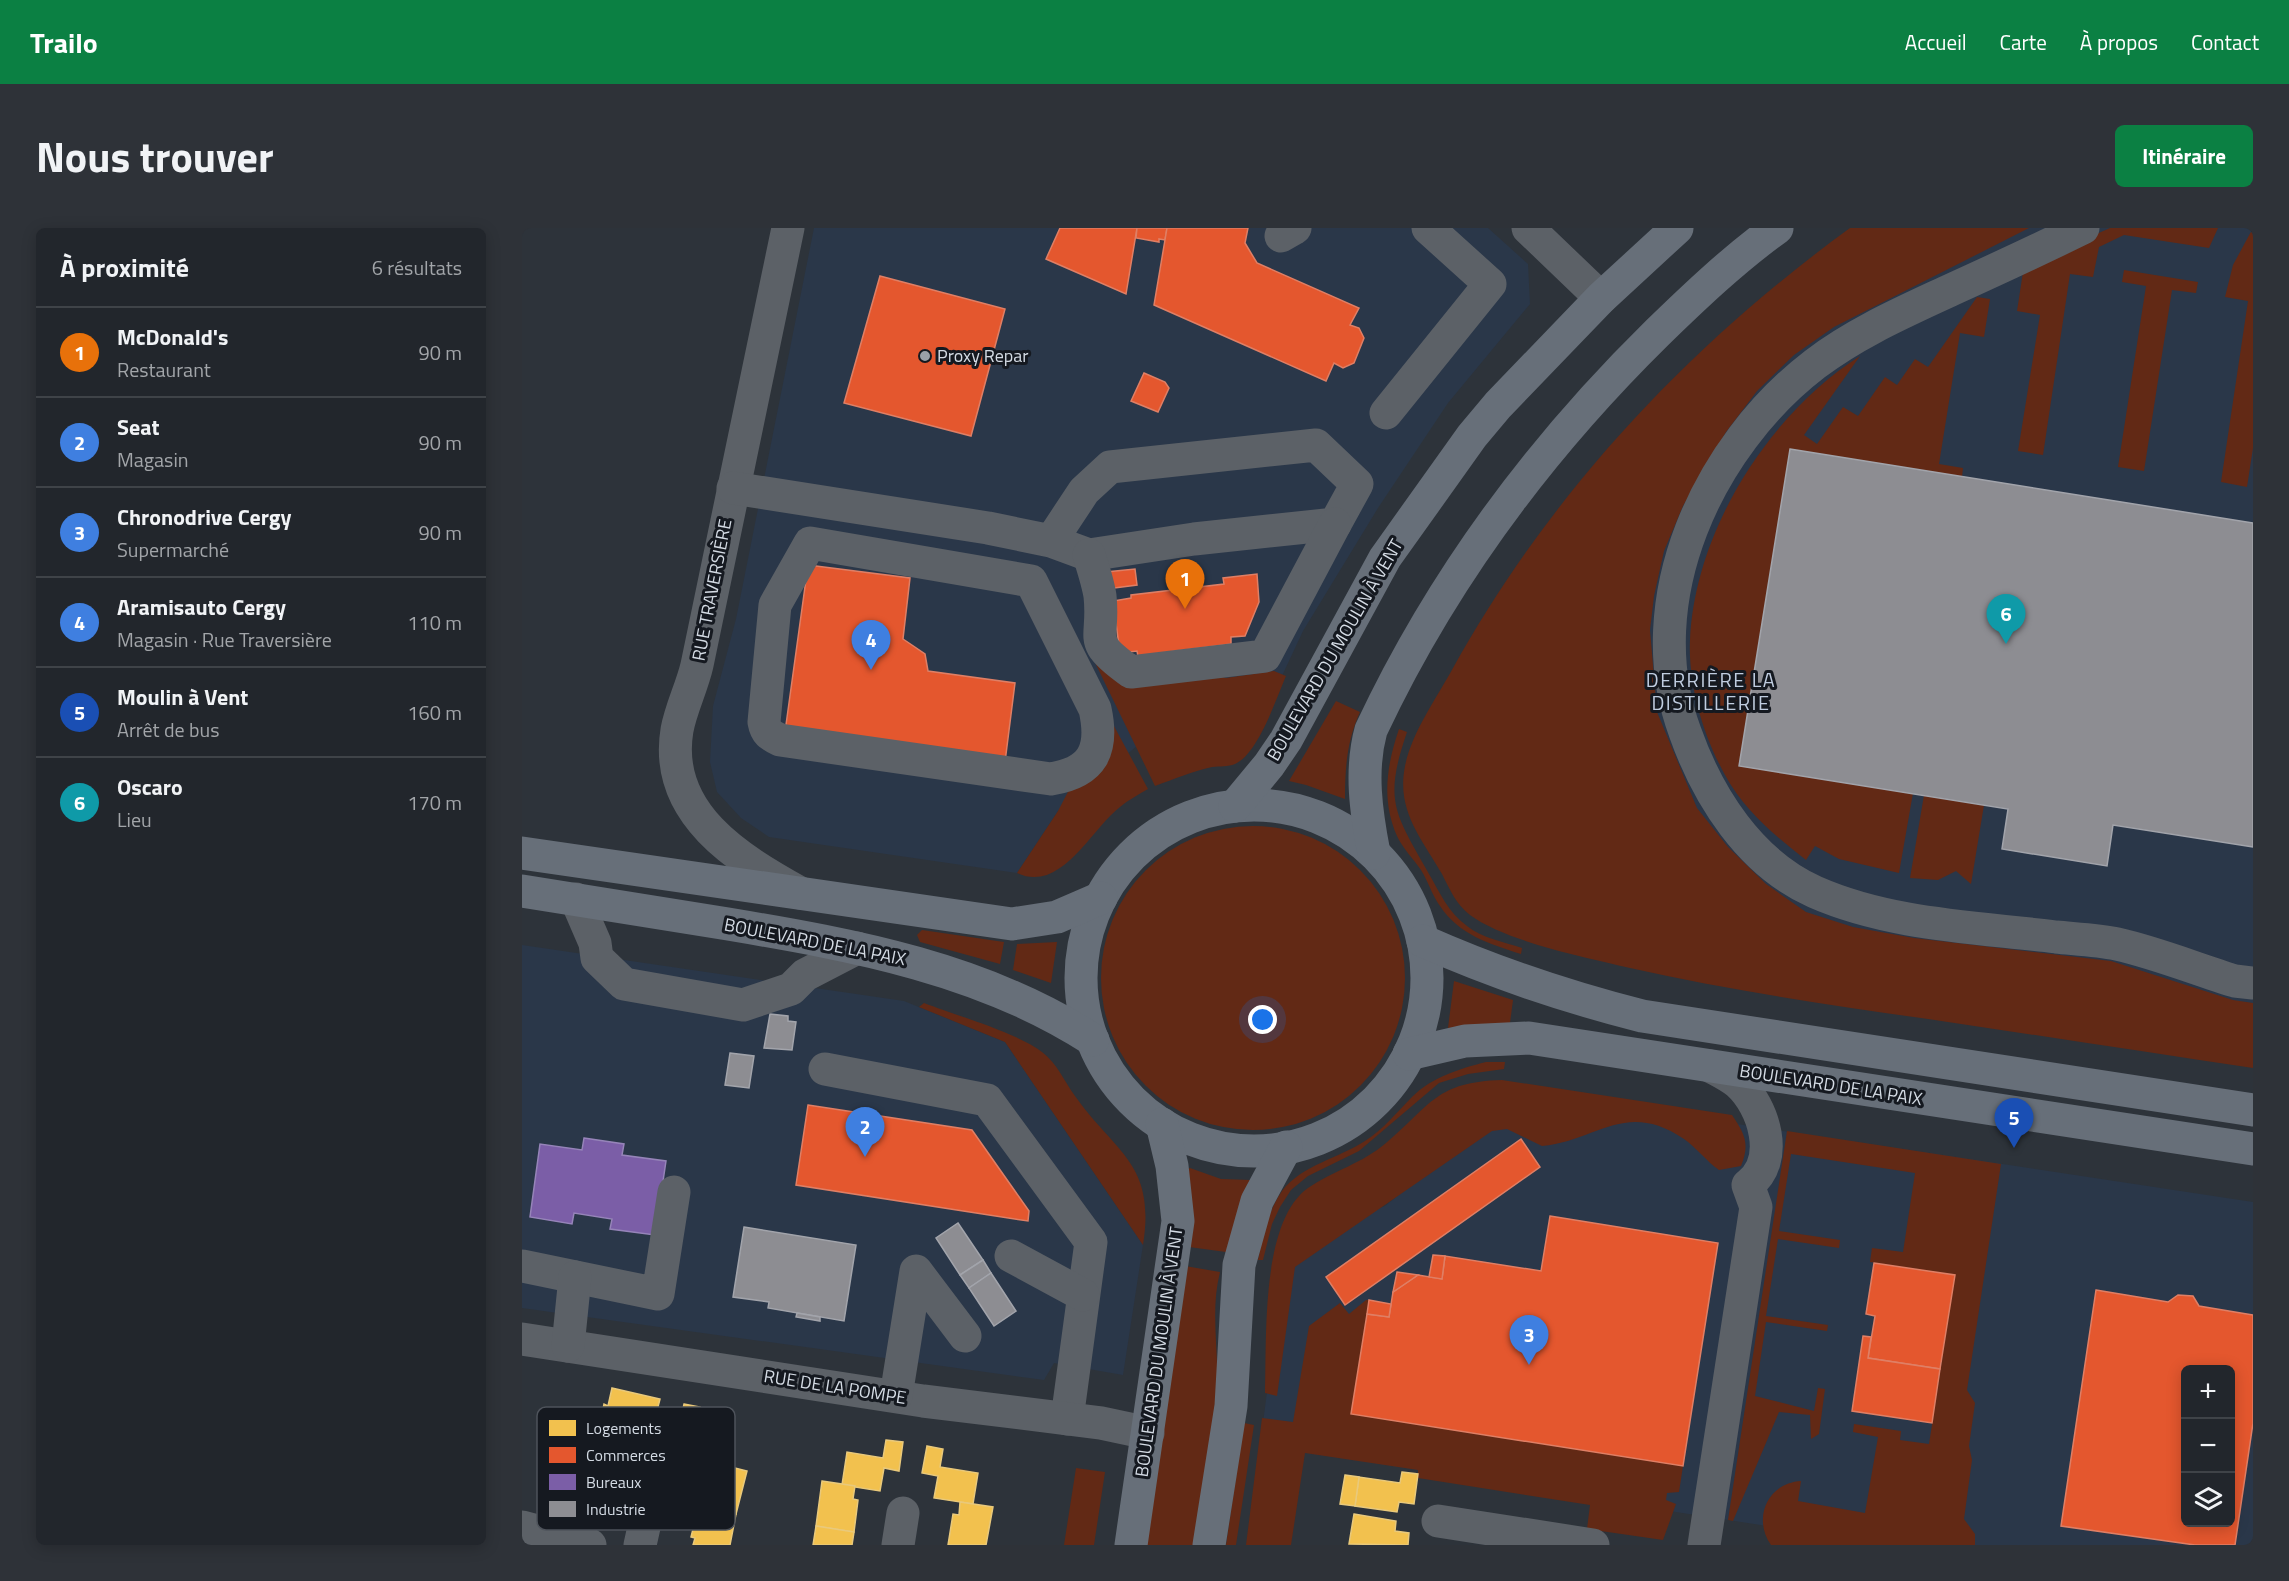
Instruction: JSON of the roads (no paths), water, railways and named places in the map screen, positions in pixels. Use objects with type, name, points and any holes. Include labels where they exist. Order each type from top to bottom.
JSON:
[{"type":"main road","name":"BOULEVARD DU MOULIN À VENT","points":[[1235,806],[1269,765],[1286,740],[1379,568],[1437,483],[1498,405],[1601,298],[1677,228]]},
{"type":"main road","points":[[1374,853],[1365,778],[1371,730],[1433,616],[1470,557],[1543,456],[1584,408],[1714,279],[1777,228]]},
{"type":"main road","points":[[1235,806],[1273,806],[1310,814],[1344,830],[1374,853],[1405,893],[1423,940],[1427,974],[1425,1006],[1409,1054],[1385,1091],[1359,1115],[1320,1137],[1286,1147],[1254,1150],[1222,1147],[1191,1139],[1162,1124],[1121,1087],[1110,1073],[1093,1040],[1083,1004],[1082,968],[1087,932],[1101,898],[1131,857],[1156,836],[1194,816],[1235,806]]},
{"type":"main road","points":[[522,853],[1012,924],[1057,917],[1101,898]]},
{"type":"main road","name":"BOULEVARD DE LA PAIX","points":[[522,891],[856,948],[938,969],[1010,994],[1057,1016],[1093,1040]]},
{"type":"main road","name":"BOULEVARD DE LA PAIX","points":[[1423,940],[1502,973],[1641,1016],[2253,1110]]},
{"type":"main road","name":"BOULEVARD DE LA PAIX","points":[[1409,1054],[1465,1041],[1516,1037],[2253,1149]]},
{"type":"main road","name":"BOULEVARD DU MOULIN À VENT","points":[[1131,1545],[1178,1221],[1172,1166],[1162,1124]]},
{"type":"main road","points":[[1209,1545],[1233,1383],[1238,1273],[1257,1202],[1286,1147]]},
{"type":"street","name":"RUE TRAVERSIÈRE","points":[[788,228],[697,665],[677,729],[675,747],[685,792],[704,827],[748,862],[805,895]]},
{"type":"street","points":[[1386,413],[1490,284],[1428,228]]},
{"type":"street","points":[[1528,228],[1601,298]]},
{"type":"street","points":[[2083,228],[1855,337],[1814,364],[1768,406],[1733,453],[1706,496],[1686,540],[1674,586],[1670,630],[1671,673],[1678,715],[1712,795],[1745,839],[1779,870],[1813,891],[1865,910],[1918,920],[2116,944],[2235,981],[2253,983]]},
{"type":"street","points":[[1051,541],[1084,491],[1110,467],[1316,445],[1356,484],[1265,656],[1131,672],[1110,657],[1099,640],[1100,596],[1089,555]]},
{"type":"street","points":[[733,488],[987,528],[1051,541],[1089,555],[1194,539],[1335,524]]},
{"type":"street","points":[[981,571],[987,528]]},
{"type":"street","points":[[810,543],[981,571],[1030,581],[1095,709],[1099,725],[1097,742],[1093,755],[1084,768],[1069,776],[1051,779],[780,740],[765,730],[776,605],[810,543]]},
{"type":"street","points":[[576,899],[595,943],[597,958],[624,984],[743,1005],[791,989],[805,975],[856,948]]},
{"type":"street","points":[[1704,1545],[1756,1207],[1748,1185],[1756,1179],[1765,1157],[1764,1125],[1754,1103],[1737,1081],[1710,1066]]},
{"type":"street","points":[[825,1069],[987,1100],[1091,1242],[1067,1419]]},
{"type":"street","points":[[522,1266],[658,1294],[674,1192]]},
{"type":"street","points":[[1011,1256],[1083,1294]]},
{"type":"street","points":[[896,1396],[916,1271],[965,1336]]},
{"type":"street","points":[[568,1346],[575,1277]]},
{"type":"street","name":"RUE DE LA POMPE","points":[[522,1339],[896,1396],[1067,1419],[1148,1433]]},
{"type":"street","points":[[898,1545],[903,1513]]},
{"type":"street","points":[[1438,1521],[1481,1536],[1593,1545]]},
{"type":"street","points":[[522,1527],[590,1545]]},
{"type":"street","points":[[640,1545],[643,1530]]},
{"type":"place","name":"Proxy Repar","points":[[925,356]]},
{"type":"place","name":"McDonald's","points":[[1185,609]]},
{"type":"place","name":"Oscaro","points":[[2006,644]]},
{"type":"place","name":"Aramisauto Cergy","points":[[871,670]]},
{"type":"place","name":"Moulin à Vent","points":[[2014,1148]]},
{"type":"place","name":"Seat","points":[[865,1157]]},
{"type":"place","name":"Chronodrive Cergy","points":[[1529,1365]]},
{"type":"district","name":"DERRIÈRE LA DISTILLERIE","points":[[1711,692]]}]
